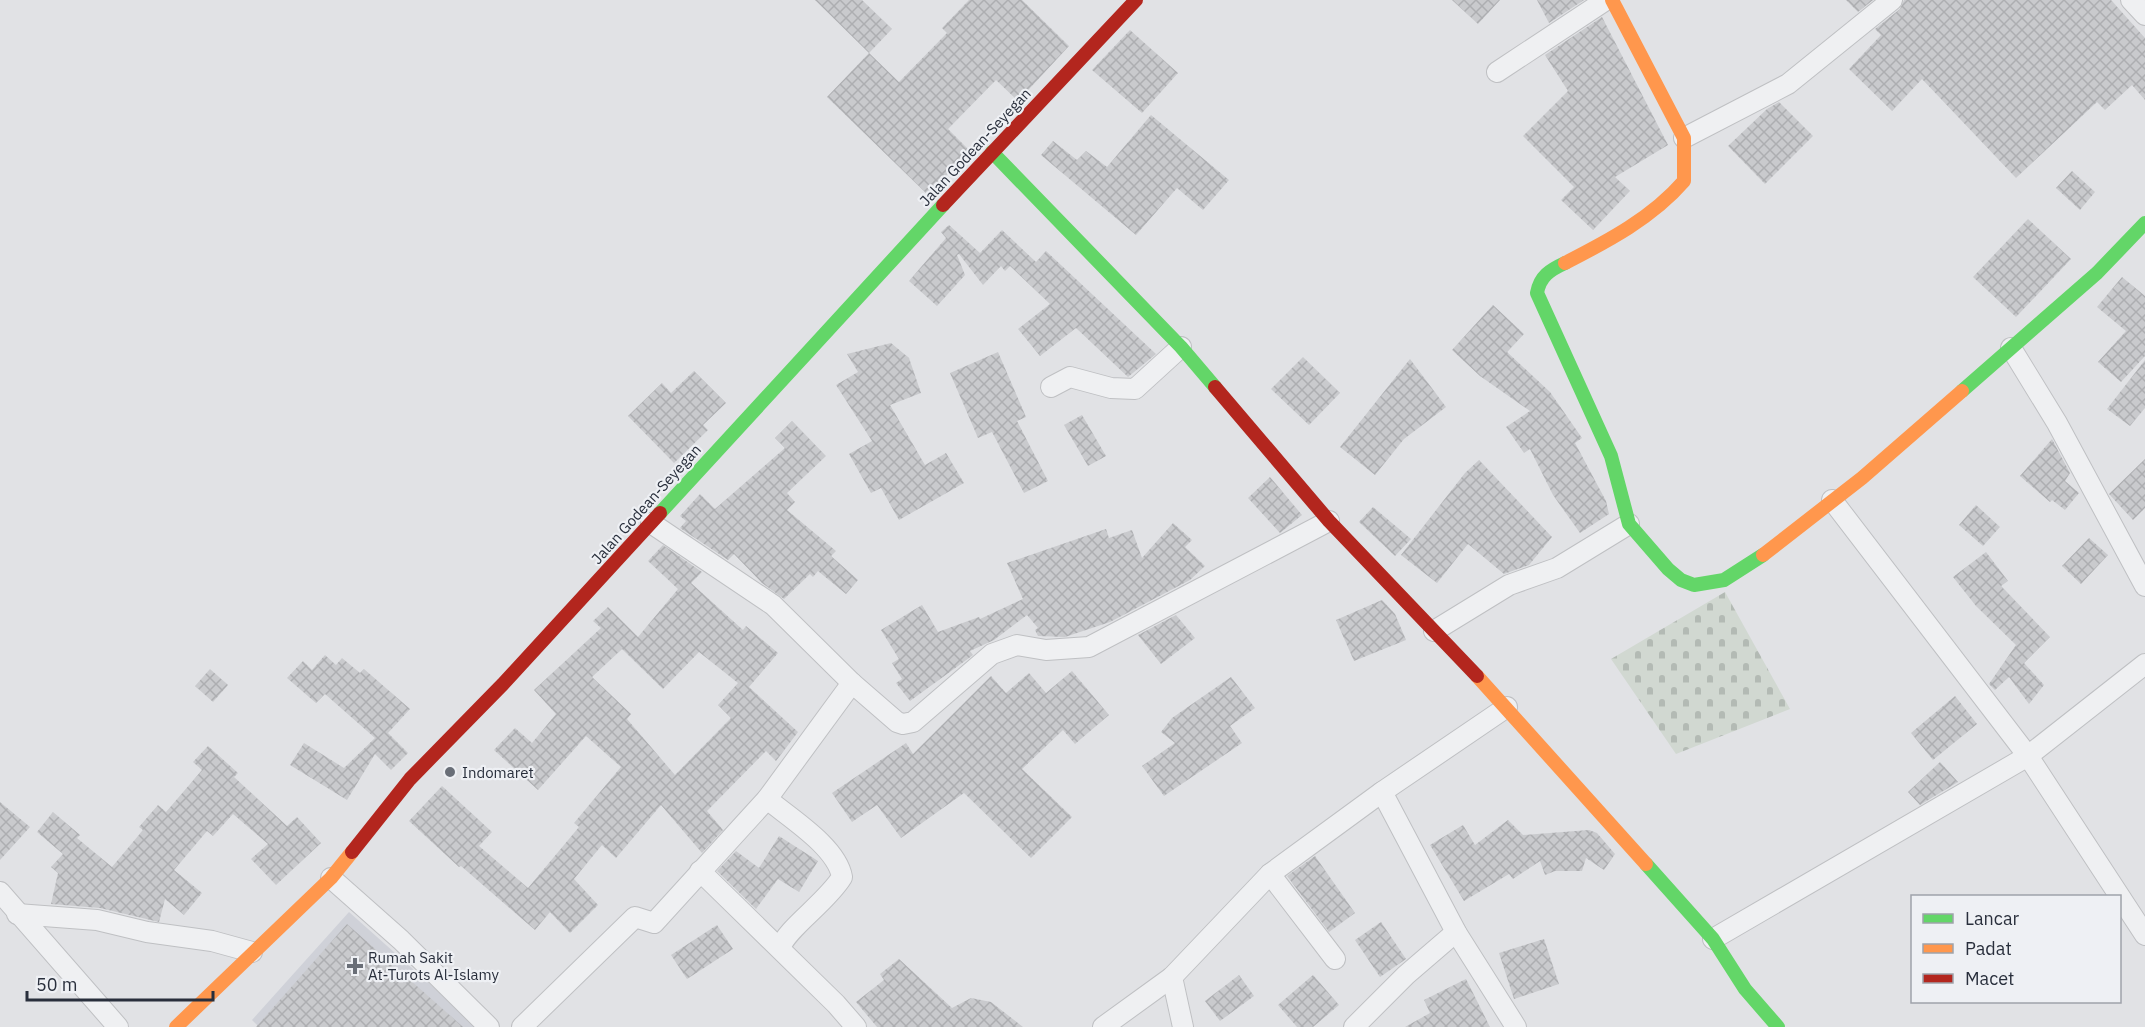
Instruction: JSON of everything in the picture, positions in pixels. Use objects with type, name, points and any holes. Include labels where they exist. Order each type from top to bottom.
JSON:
[{"type":"street","name":"Jalan Godean-Seyegan","points":[[176,1027],[331,878],[410,779],[503,684],[992,152],[1136,0]]},
{"type":"street","points":[[1497,72],[1606,0]]},
{"type":"street","points":[[1612,0],[1684,138],[1684,181],[1675,192],[1612,239],[1549,271],[1541,278],[1538,293],[1611,456],[1629,524],[1668,569],[1681,580],[1695,585],[1708,584],[1724,580],[1739,572],[1862,478],[2097,273],[2145,223]]},
{"type":"street","points":[[1684,138],[1788,84],[1892,0]]},
{"type":"street","points":[[2131,0],[2145,15]]},
{"type":"street","points":[[992,152],[1181,347],[1329,521],[1507,707],[1713,939],[1745,989],[1778,1027]]},
{"type":"street","points":[[1051,387],[1070,377],[1111,388],[1135,388],[1181,347]]},
{"type":"street","points":[[2011,348],[2057,423],[2145,586]]},
{"type":"street","points":[[1832,500],[2028,756],[2119,895]]},
{"type":"street","points":[[651,523],[773,605],[852,683],[897,722],[903,724],[913,722],[992,654],[1017,645],[1046,650],[1089,647],[1329,521]]},
{"type":"street","points":[[1434,631],[1509,585],[1557,568],[1629,524]]},
{"type":"street","points":[[1713,939],[2028,756],[2145,664]]},
{"type":"street","points":[[522,1027],[635,917],[654,923],[767,799],[852,683]]},
{"type":"street","points":[[1103,1027],[1172,977],[1270,874],[1382,792],[1507,707]]},
{"type":"street","points":[[1382,792],[1456,932],[1516,1027]]},
{"type":"street","points":[[767,799],[826,847],[840,867],[842,877],[824,902],[783,938],[780,948]]},
{"type":"street","points":[[700,871],[780,948],[856,1027]]},
{"type":"street","points":[[1270,874],[1335,959]]},
{"type":"street","points":[[331,878],[401,940],[489,1027]]},
{"type":"street","points":[[0,892],[118,1027]]},
{"type":"street","points":[[2121,898],[2145,935]]},
{"type":"street","points":[[17,914],[98,920],[147,932],[212,941],[252,952]]},
{"type":"street","points":[[1354,1027],[1406,975],[1456,932]]},
{"type":"street","points":[[1172,977],[1183,1027]]},
{"type":"shaded area","name":"Rumah Sakit At-Turots Al-Islamy","points":[[349,912],[478,1027],[259,1027],[252,1020]]},
{"type":"green space","points":[[1725,592],[1790,709],[1676,754],[1611,659]]},
{"type":"building","points":[[815,0],[862,0],[892,29],[869,53]]},
{"type":"building","points":[[969,0],[1022,0],[1069,46],[1018,101],[996,80],[948,129],[970,151],[928,195],[827,97],[869,53],[899,82],[947,33],[942,28]]},
{"type":"building","points":[[1452,0],[1500,0],[1478,24]]},
{"type":"building","points":[[1537,0],[1584,0],[1549,23]]},
{"type":"building","points":[[1846,0],[1873,0],[1858,12]]},
{"type":"building","points":[[1904,0],[2111,0],[2145,38],[2145,100],[2132,85],[2105,110],[2097,102],[2016,178],[1922,79],[1892,111],[1849,69],[1881,35],[1875,29],[1900,9]]},
{"type":"building","points":[[1602,17],[1668,145],[1615,177],[1630,191],[1593,230],[1561,200],[1574,187],[1523,136],[1568,91],[1545,55]]},
{"type":"building","points":[[1130,30],[1178,73],[1142,113],[1092,70]]},
{"type":"building","points":[[1779,102],[1813,136],[1765,184],[1728,146],[1767,109]]},
{"type":"building","points":[[1151,115],[1229,180],[1203,210],[1177,188],[1136,235],[1041,155],[1053,141],[1077,160],[1086,151],[1107,167]]},
{"type":"building","points":[[2072,171],[2095,192],[2080,210],[2056,188]]},
{"type":"building","points":[[2028,219],[2071,259],[2016,317],[1973,277]]},
{"type":"building","points":[[949,225],[980,253],[1002,230],[1036,262],[1046,251],[1156,354],[1128,377],[1076,328],[1040,356],[1018,329],[1050,304],[1010,266],[1005,271],[1001,266],[983,285],[959,254],[957,255],[965,275],[937,306],[909,281],[946,238],[941,232]]},
{"type":"building","points":[[2122,277],[2145,296],[2145,356],[2121,382],[2098,362],[2126,331],[2097,307]]},
{"type":"building","points":[[1493,305],[1524,334],[1507,352],[1550,392],[1582,438],[1575,443],[1606,501],[1609,514],[1580,533],[1553,495],[1530,449],[1524,453],[1506,427],[1530,411],[1480,376],[1452,350]]},
{"type":"building","points":[[891,343],[909,358],[921,393],[890,405],[925,465],[946,453],[964,483],[899,520],[881,488],[871,493],[849,454],[872,441],[836,385],[858,372],[847,354]]},
{"type":"building","points":[[998,352],[1026,417],[1017,421],[1048,481],[1024,493],[992,432],[978,438],[950,373]]},
{"type":"building","points":[[1303,357],[1340,393],[1309,425],[1271,389]]},
{"type":"building","points":[[1410,359],[1446,407],[1404,439],[1375,475],[1340,447]]},
{"type":"building","points":[[2145,360],[2145,408],[2130,426],[2107,409]]},
{"type":"building","points":[[694,371],[726,403],[703,425],[708,430],[674,463],[628,416],[662,383],[671,393]]},
{"type":"building","points":[[1082,415],[1106,456],[1088,466],[1064,425]]},
{"type":"building","points":[[792,421],[826,456],[787,493],[795,502],[787,510],[836,551],[831,556],[858,580],[846,594],[818,571],[813,577],[810,574],[784,599],[762,583],[734,554],[728,560],[680,528],[686,521],[680,516],[700,494],[715,509],[785,448],[775,438]]},
{"type":"building","points":[[2052,439],[2070,473],[2065,481],[2079,493],[2065,510],[2052,500],[2050,502],[2020,476]]},
{"type":"building","points":[[2145,459],[2145,508],[2133,520],[2109,494]]},
{"type":"building","points":[[1479,460],[1552,537],[1529,565],[1504,574],[1468,544],[1437,583],[1401,555],[1465,473]]},
{"type":"building","points":[[1270,477],[1302,515],[1280,533],[1248,498]]},
{"type":"building","points":[[1976,505],[2000,527],[1983,546],[1959,525]]},
{"type":"building","points":[[1373,507],[1411,539],[1395,556],[1359,522]]},
{"type":"building","points":[[1173,523],[1192,540],[1185,547],[1205,566],[1190,580],[1110,622],[1065,637],[1038,636],[1035,630],[1038,628],[1027,615],[994,640],[970,651],[973,655],[910,701],[896,683],[902,679],[892,663],[899,659],[881,630],[922,605],[938,632],[979,617],[980,619],[1023,599],[1007,563],[1106,529],[1109,538],[1132,530],[1142,558]]},
{"type":"building","points":[[2089,538],[2108,555],[2081,584],[2062,566]]},
{"type":"building","points":[[663,545],[702,572],[691,583],[743,630],[746,626],[778,653],[749,687],[798,732],[776,761],[766,751],[707,811],[723,830],[702,853],[661,805],[616,858],[602,845],[574,879],[598,905],[570,933],[550,912],[535,930],[461,866],[459,867],[409,821],[442,786],[492,832],[479,846],[528,888],[579,827],[574,823],[621,767],[586,736],[538,790],[494,750],[515,728],[532,743],[556,714],[534,690],[601,628],[593,621],[608,607],[638,637],[678,589],[648,561]],"holes":[[[622,649],[663,689],[699,652],[738,683],[718,705],[731,718],[675,775],[627,719],[631,714],[592,677]]]},
{"type":"building","points":[[1986,552],[2008,581],[2001,586],[2050,637],[2024,663],[2044,685],[2029,704],[2009,677],[1995,690],[1989,684],[2016,645],[1976,606],[1953,577]]},
{"type":"building","points":[[1382,600],[1395,614],[1406,640],[1354,661],[1336,620]]},
{"type":"building","points":[[1176,615],[1195,638],[1161,664],[1138,635]]},
{"type":"building","points":[[325,655],[336,665],[342,658],[360,673],[364,669],[410,709],[388,733],[408,753],[391,770],[375,754],[347,800],[290,765],[304,743],[344,768],[375,738],[325,694],[316,703],[287,678],[303,661],[312,670]]},
{"type":"building","points":[[210,669],[228,685],[213,702],[195,686]]},
{"type":"building","points":[[1072,671],[1109,715],[1075,744],[1063,730],[1022,769],[1072,817],[1031,858],[964,793],[901,838],[877,805],[852,822],[832,793],[906,743],[913,754],[991,676],[1006,693],[1029,673],[1046,693]]},
{"type":"building","points":[[1231,677],[1255,708],[1230,726],[1242,743],[1164,796],[1142,766],[1175,743],[1161,732],[1172,718]]},
{"type":"building","points":[[1955,696],[1977,724],[1933,760],[1911,733]]},
{"type":"building","points":[[208,746],[238,773],[234,777],[287,826],[297,817],[321,843],[276,885],[251,859],[268,844],[233,814],[213,836],[207,831],[174,870],[202,893],[184,915],[165,899],[159,922],[100,908],[51,904],[58,873],[51,867],[63,854],[37,832],[53,812],[80,835],[77,838],[112,867],[143,830],[139,827],[158,805],[166,812],[202,770],[193,762]]},
{"type":"building","points":[[1940,762],[1958,782],[1920,805],[1908,792]]},
{"type":"building","points":[[0,802],[30,827],[0,860]]},
{"type":"building","points":[[1508,820],[1523,835],[1589,830],[1597,833],[1615,854],[1604,870],[1586,858],[1582,871],[1555,871],[1545,875],[1540,861],[1513,879],[1509,874],[1464,901],[1430,845],[1463,825],[1475,845]]},
{"type":"building","points":[[779,836],[818,861],[799,892],[778,879],[756,909],[717,871],[736,851],[759,868]]},
{"type":"building","points":[[1315,856],[1355,913],[1329,932],[1287,876]]},
{"type":"building","points":[[1381,922],[1406,959],[1380,977],[1355,940]]},
{"type":"building","name":"Rumah Sakit At-Turots Al-Islamy","points":[[347,924],[382,955],[463,1027],[256,1027]]},
{"type":"building","points":[[717,925],[733,949],[687,979],[671,955]]},
{"type":"building","points":[[1544,939],[1559,984],[1514,999],[1499,953]]},
{"type":"building","points":[[899,959],[952,1008],[971,998],[991,1002],[1023,1027],[877,1027],[856,1002],[884,980],[880,974]]},
{"type":"building","points":[[1239,975],[1254,996],[1220,1021],[1205,1001]]},
{"type":"building","points":[[1313,975],[1339,1005],[1313,1027],[1297,1027],[1278,1005]]},
{"type":"building","points":[[1466,979],[1490,1027],[1405,1027],[1430,1013],[1424,1000]]},
{"type":"traffic: fast","points":[[992,152],[1181,347],[1215,387]]},
{"type":"traffic: fast","points":[[660,513],[943,205]]},
{"type":"traffic: fast","points":[[1962,391],[2097,273],[2145,223]]},
{"type":"traffic: fast","points":[[1565,263],[1546,274],[1537,293],[1611,456],[1629,524],[1668,569],[1681,580],[1694,585],[1724,580],[1763,555]]},
{"type":"traffic: fast","points":[[1646,864],[1713,939],[1745,989],[1778,1027]]},
{"type":"traffic: slow","points":[[1565,263],[1644,217],[1684,181],[1684,138],[1612,0]]},
{"type":"traffic: slow","points":[[1763,555],[1862,478],[1962,391]]},
{"type":"traffic: slow","points":[[1477,676],[1646,864]]},
{"type":"traffic: slow","points":[[176,1027],[331,878],[352,852]]},
{"type":"traffic: jam","points":[[943,205],[1136,0]]},
{"type":"traffic: jam","points":[[1215,387],[1329,521],[1477,676]]},
{"type":"traffic: jam","points":[[352,852],[410,779],[503,684],[660,513]]},
{"type":"place","name":"Indomaret","points":[[450,772]]},
{"type":"place","name":"Rumah Sakit At-Turots Al-Islamy","points":[[355,966]]}]
